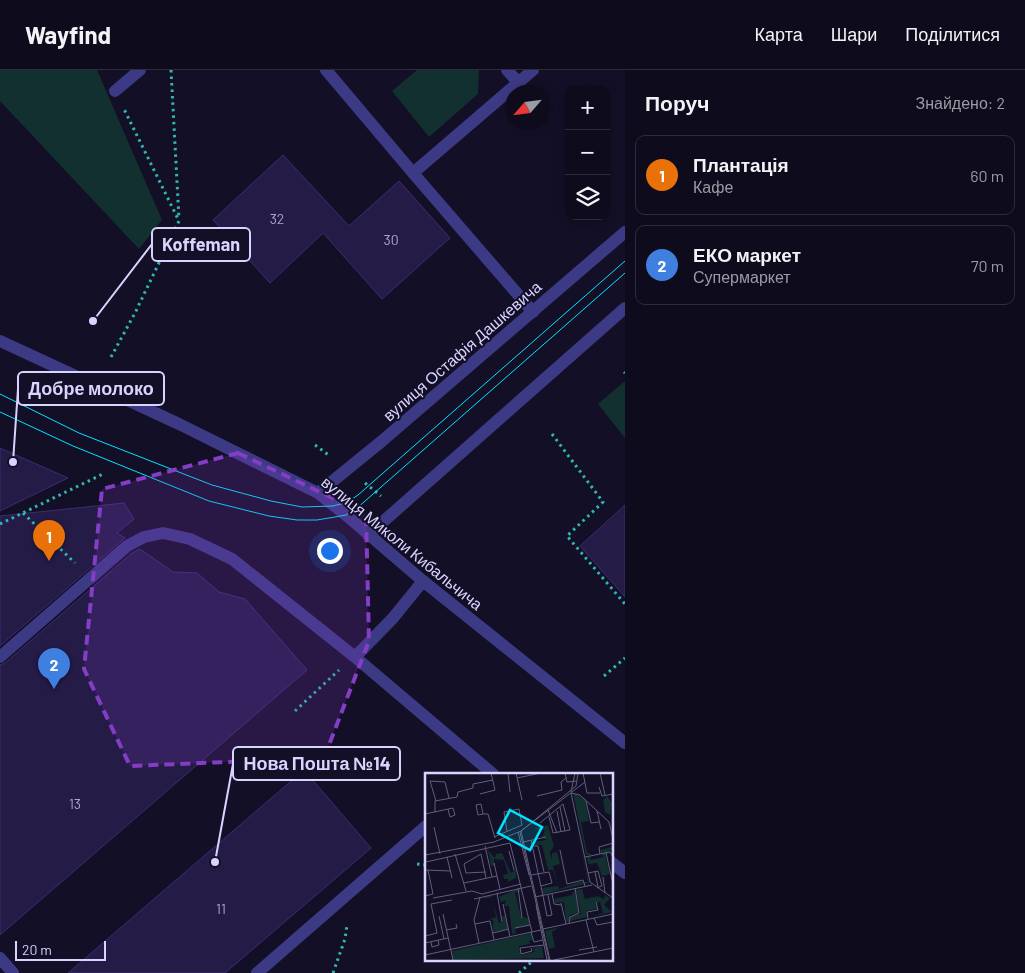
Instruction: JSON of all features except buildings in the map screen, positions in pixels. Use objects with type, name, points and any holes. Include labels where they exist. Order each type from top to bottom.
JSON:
[{"type":"street","points":[[115,91],[140,70]]},
{"type":"street","points":[[326,70],[533,312]]},
{"type":"street","points":[[507,70],[518,82]]},
{"type":"street","points":[[413,173],[532,70]]},
{"type":"street","name":"вулиця Остафія Дашкевича","points":[[318,493],[382,441],[625,232]]},
{"type":"street","points":[[368,535],[625,308]]},
{"type":"street","name":"вулиця Миколи Кибальчича","points":[[0,341],[179,424],[318,493],[422,581],[625,743]]},
{"type":"street","points":[[0,657],[127,546],[144,537],[163,533],[190,539],[232,559],[354,656],[489,773]]},
{"type":"street","points":[[354,656],[392,618],[422,581]]},
{"type":"street","points":[[257,973],[425,827]]},
{"type":"street","points":[[612,863],[625,873]]},
{"type":"street","points":[[0,958],[13,973]]},
{"type":"path","points":[[111,357],[179,221],[171,70]]},
{"type":"path","points":[[115,91],[179,221]]},
{"type":"path","points":[[552,434],[603,502],[567,536],[625,604]]},
{"type":"path","points":[[0,524],[105,473]]},
{"type":"path","points":[[23,513],[90,578]]},
{"type":"path","points":[[295,711],[354,656]]},
{"type":"path","points":[[604,676],[625,658]]},
{"type":"path","points":[[333,973],[345,939],[353,890]]},
{"type":"path","points":[[525,960],[528,965]]},
{"type":"path","points":[[519,973],[534,960]]},
{"type":"highlighted area","points":[[238,453],[366,514],[369,641],[324,758],[130,766],[84,669],[102,489]]},
{"type":"green space","points":[[0,70],[97,70],[162,220],[139,249],[0,101]]},
{"type":"green space","points":[[417,70],[479,70],[478,94],[429,137],[392,91]]},
{"type":"green space","points":[[625,381],[625,438],[598,404]]},
{"type":"tram line","points":[[0,394],[79,433],[212,485],[271,501],[302,507],[333,506],[348,502],[358,495],[625,261]]},
{"type":"tram line","points":[[0,412],[73,446],[209,501],[269,516],[297,520],[317,520],[346,515],[356,509],[625,273]]},
{"type":"place","name":"Koffeman","points":[[93,321]]},
{"type":"place","name":"Добре молоко","points":[[13,462]]},
{"type":"place","name":"Плантація","points":[[49,561]]},
{"type":"place","name":"ЕКО маркет","points":[[54,689]]},
{"type":"place","name":"Нова Пошта №14","points":[[215,862]]}]
